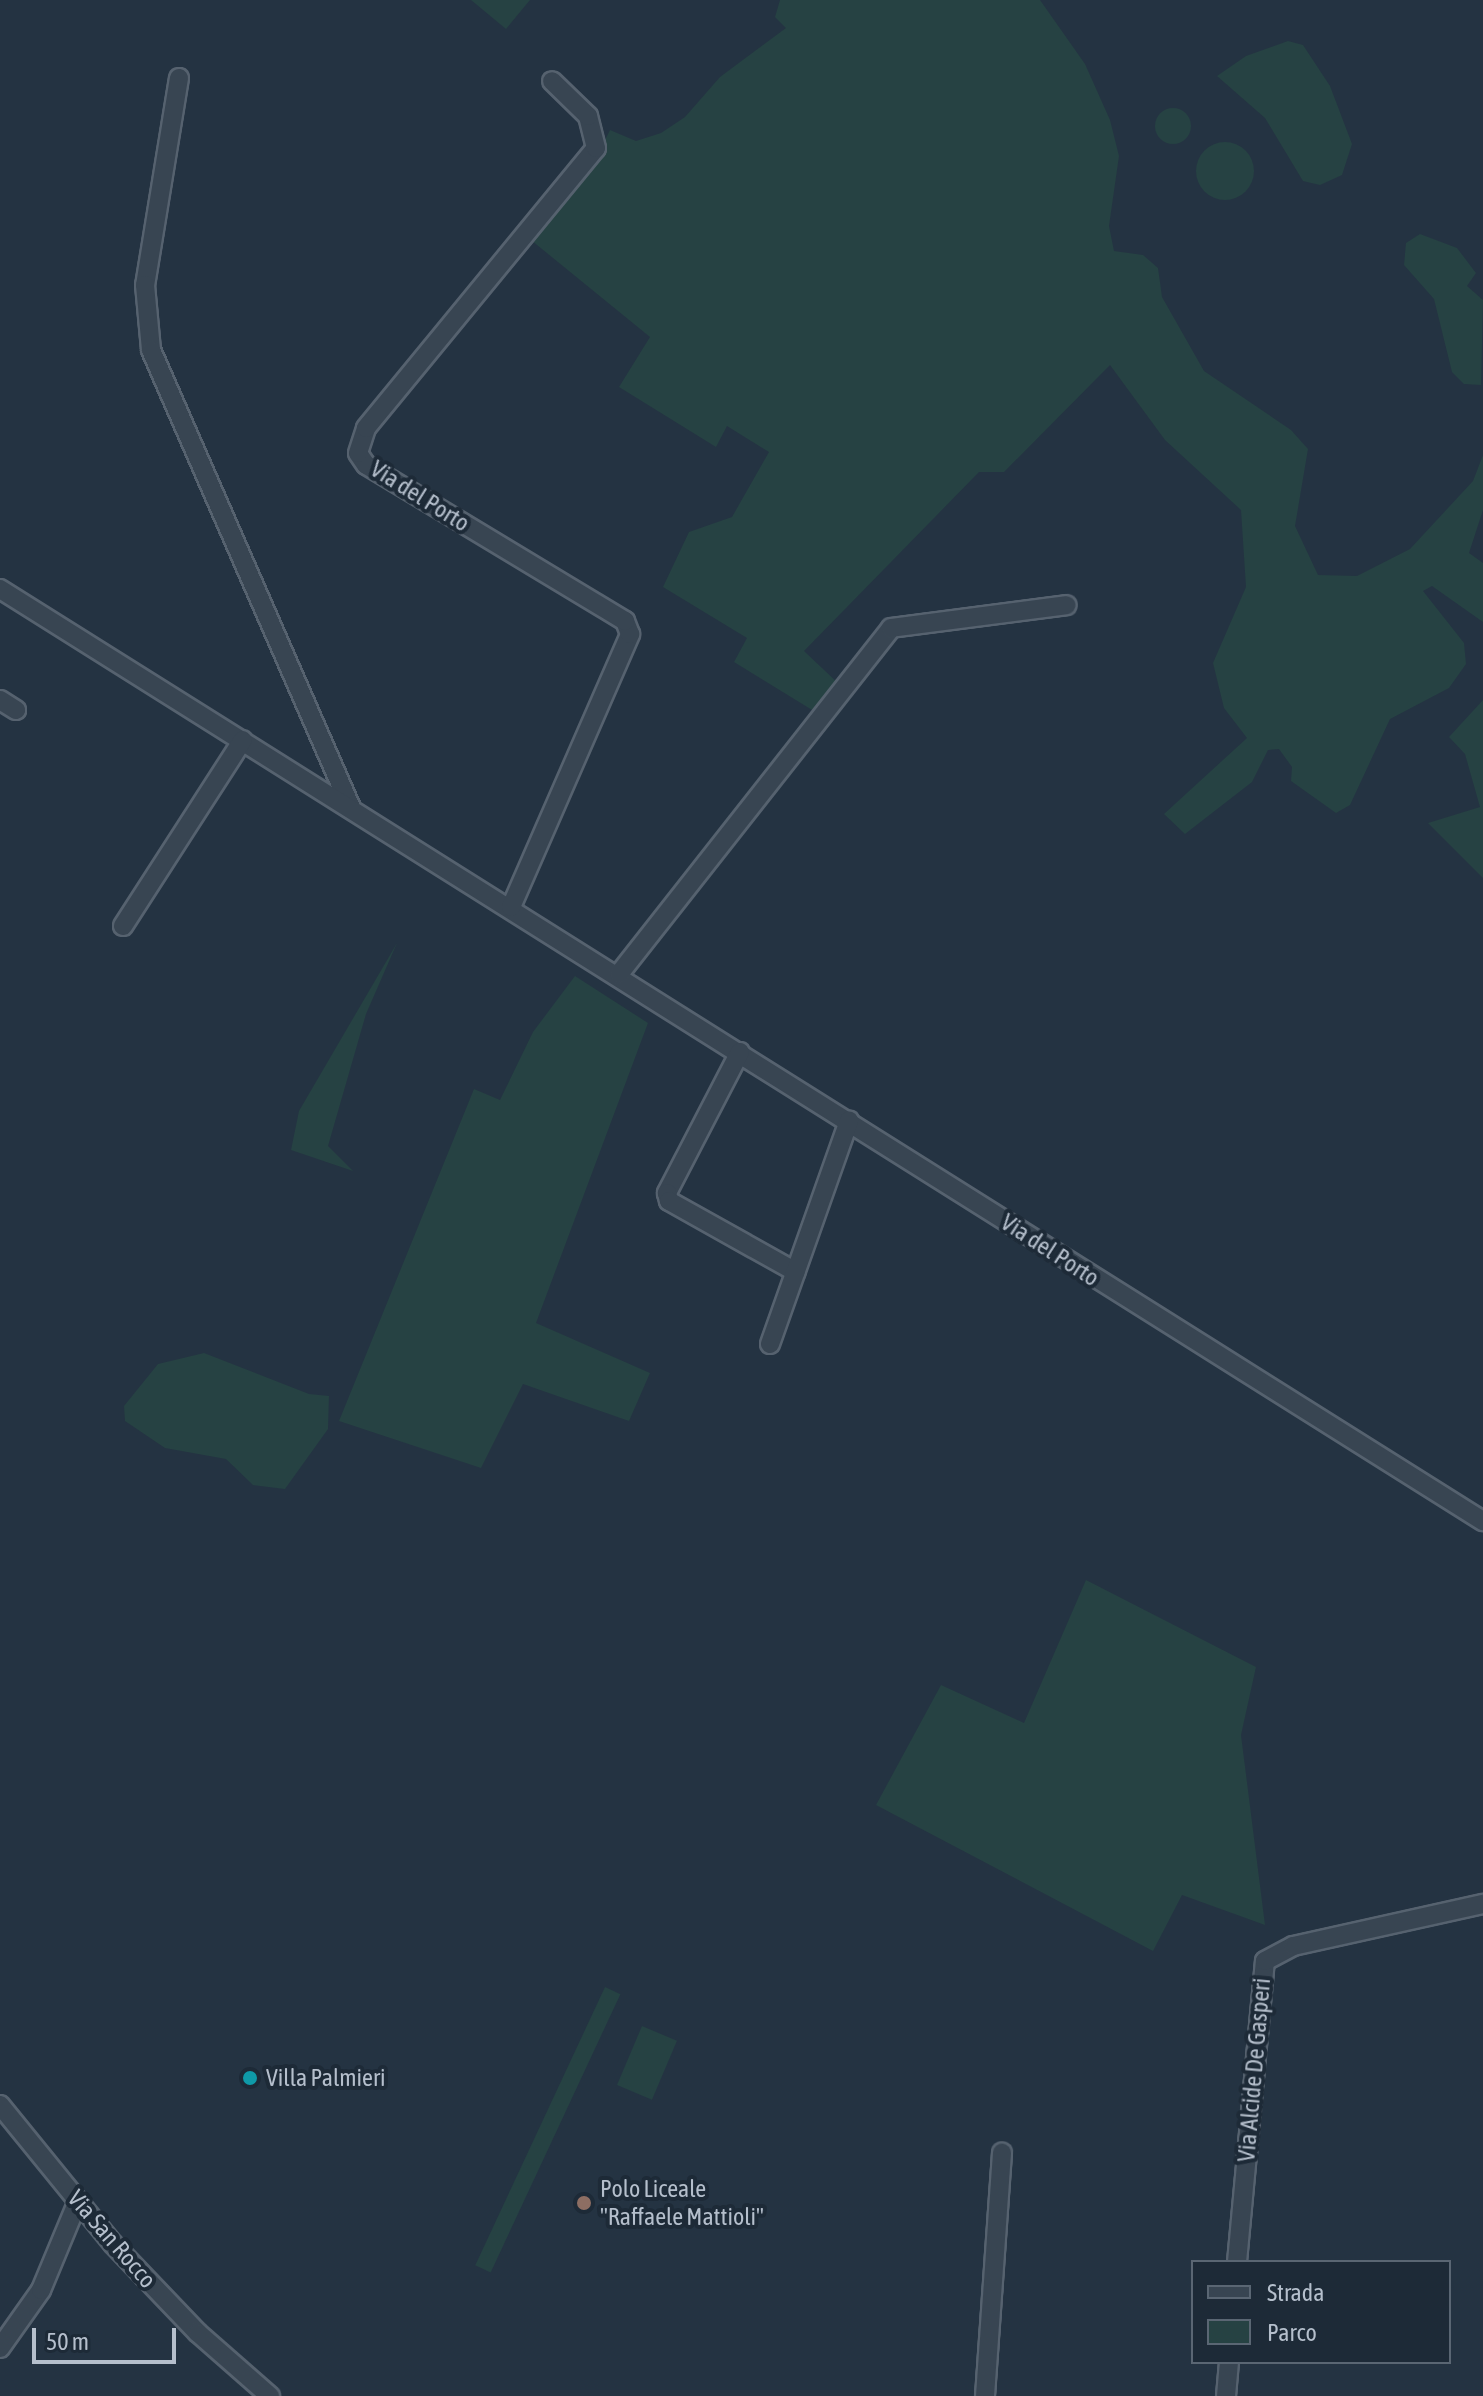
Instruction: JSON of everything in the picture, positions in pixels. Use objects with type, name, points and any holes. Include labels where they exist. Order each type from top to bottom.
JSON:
[{"type":"street","points":[[179,78],[145,285],[151,350],[350,806]]},
{"type":"street","name":"Via del Porto","points":[[511,907],[630,634],[625,621],[366,465],[358,453],[366,428],[596,148],[588,116],[552,81]]},
{"type":"street","name":"Via del Porto","points":[[2,594],[619,974],[1483,1521]]},
{"type":"street","points":[[619,974],[891,628],[1067,605]]},
{"type":"street","points":[[123,926],[243,740]]},
{"type":"street","points":[[740,1052],[667,1193],[669,1201],[796,1272]]},
{"type":"street","points":[[770,1344],[849,1121]]},
{"type":"street","name":"Via Alcide De Gasperi","points":[[1237,2260],[1265,1961],[1293,1946],[1483,1904]]},
{"type":"street","name":"Via San Rocco","points":[[0,2105],[78,2201],[198,2333],[270,2396]]},
{"type":"street","points":[[985,2396],[1002,2153]]},
{"type":"street","points":[[0,2348],[41,2290],[78,2201]]},
{"type":"street","points":[[1226,2396],[1229,2364]]},
{"type":"green space","points":[[471,0],[530,0],[506,29]]},
{"type":"green space","points":[[780,0],[1040,0],[1085,64],[1110,120],[1119,156],[1109,226],[1114,251],[1143,255],[1158,268],[1162,297],[1204,371],[1291,430],[1308,449],[1295,526],[1318,575],[1357,576],[1410,549],[1473,481],[1483,455],[1483,510],[1469,553],[1483,563],[1483,622],[1432,586],[1423,591],[1464,643],[1466,664],[1449,688],[1390,719],[1350,805],[1336,813],[1291,781],[1292,767],[1279,749],[1268,750],[1252,782],[1185,834],[1164,814],[1247,738],[1224,708],[1213,663],[1246,587],[1241,510],[1165,440],[1110,365],[1004,472],[979,472],[804,651],[840,685],[817,713],[734,662],[747,638],[663,587],[689,532],[732,517],[769,452],[727,426],[716,447],[619,387],[650,337],[526,236],[592,166],[610,130],[636,141],[661,133],[685,117],[720,77],[786,28],[775,17]]},
{"type":"green space","points":[[1288,41],[1303,45],[1330,86],[1352,144],[1342,175],[1320,185],[1303,181],[1265,118],[1217,76],[1246,56]]},
{"type":"green space","points":[[1173,108],[1186,113],[1191,126],[1186,139],[1173,144],[1160,139],[1155,126],[1160,113]]},
{"type":"green space","points":[[1225,142],[1245,151],[1254,171],[1245,191],[1225,200],[1205,191],[1196,171],[1205,151]]},
{"type":"green space","points":[[1420,234],[1457,248],[1476,273],[1467,286],[1483,300],[1481,385],[1464,384],[1452,372],[1434,299],[1404,265],[1406,243]]},
{"type":"green space","points":[[1483,700],[1483,878],[1428,823],[1480,807],[1465,754],[1449,737]]},
{"type":"green space","points":[[397,943],[366,1014],[328,1146],[353,1171],[291,1150],[299,1111]]},
{"type":"green space","points":[[575,976],[648,1023],[536,1323],[650,1373],[629,1421],[523,1384],[481,1468],[339,1421],[474,1089],[500,1100],[533,1032]]},
{"type":"green space","points":[[204,1353],[309,1394],[329,1396],[328,1429],[285,1489],[253,1485],[226,1459],[165,1448],[125,1421],[124,1406],[158,1364]]},
{"type":"green space","points":[[1086,1580],[1256,1667],[1241,1735],[1265,1925],[1182,1895],[1153,1951],[876,1805],[941,1685],[1024,1723]]},
{"type":"green space","points":[[605,1987],[620,1994],[491,2272],[475,2265]]},
{"type":"green space","points":[[642,2026],[677,2041],[652,2100],[617,2085]]},
{"type":"place","name":"Villa Palmieri","points":[[250,2078]]},
{"type":"place","name":"Polo Liceale \"Raffaele Mattioli\"","points":[[584,2203]]}]
